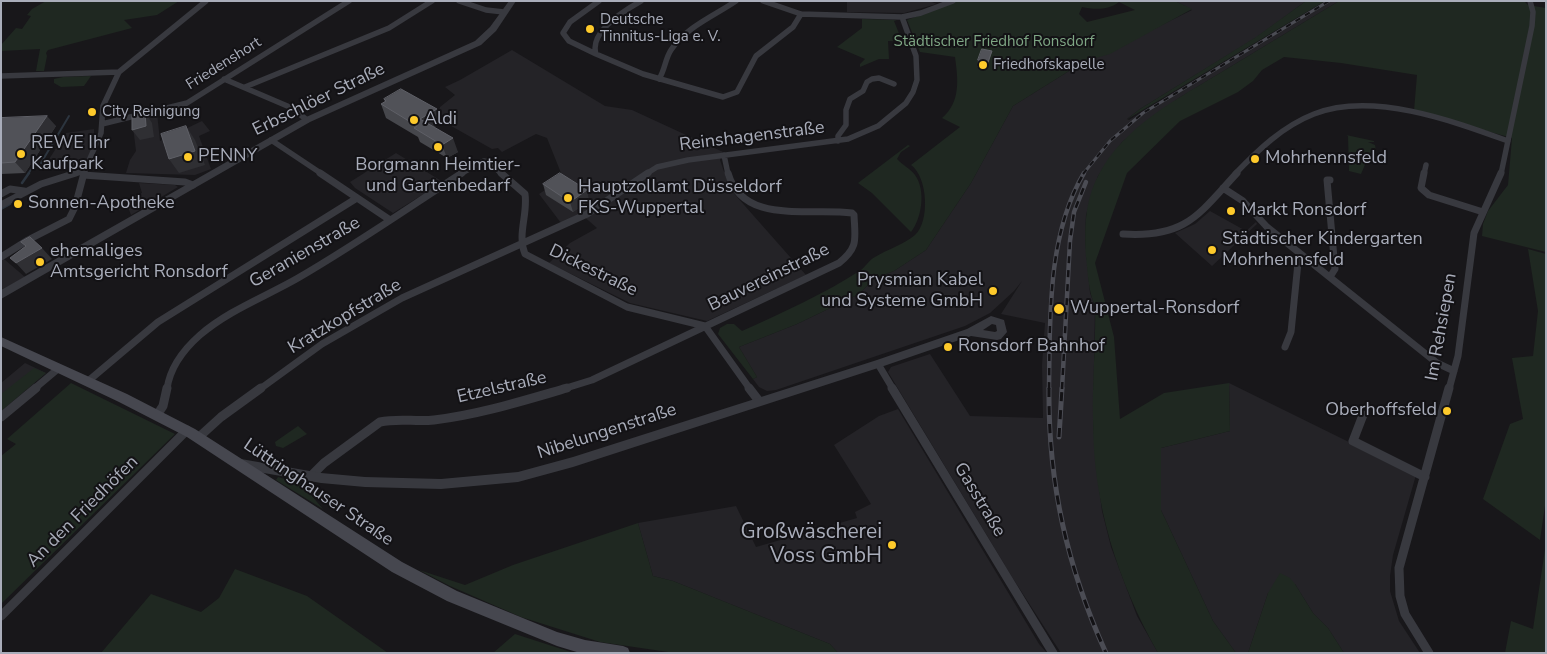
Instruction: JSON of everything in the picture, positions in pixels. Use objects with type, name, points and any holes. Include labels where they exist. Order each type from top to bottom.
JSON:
[{"type":"main road","name":"Lüttringhauser Straße","points":[[1,341],[187,430],[397,567],[452,596],[556,639],[585,647],[623,653]]},
{"type":"street","points":[[1,258],[28,240],[70,219],[84,173],[97,145],[102,124],[103,106],[119,72],[206,1]]},
{"type":"street","name":"Friedenshort","points":[[102,124],[187,103],[349,1]]},
{"type":"street","points":[[245,87],[389,28],[432,1]]},
{"type":"street","points":[[459,1],[486,10],[504,12]]},
{"type":"street","name":"Erbschlöer Straße","points":[[1,296],[307,120],[466,50],[484,38],[513,1]]},
{"type":"street","points":[[599,1],[570,22],[563,33],[565,38],[612,62],[659,79],[723,97],[734,95],[741,90],[750,65],[757,55],[794,28],[801,14]]},
{"type":"street","points":[[596,54],[594,48],[599,36],[616,17],[640,1]]},
{"type":"street","points":[[659,79],[668,55],[681,37],[694,26],[736,1]]},
{"type":"street","points":[[763,1],[801,14],[902,17],[921,13],[953,1]]},
{"type":"street","name":"Im Rehsiepen","points":[[1429,653],[1405,614],[1400,596],[1400,568],[1458,356],[1474,234],[1500,178],[1532,26],[1533,12],[1530,1]]},
{"type":"street","name":"Reinshagenstraße","points":[[520,245],[587,214],[657,167],[672,162],[838,141],[865,134],[889,120],[912,99],[917,85],[917,60],[902,17]]},
{"type":"street","points":[[1,76],[119,72]]},
{"type":"street","points":[[838,141],[838,136],[846,125],[846,110],[850,99],[864,91],[867,82],[872,79],[879,78],[894,84]]},
{"type":"street","points":[[224,79],[292,108],[307,120]]},
{"type":"street","points":[[1123,234],[1141,236],[1163,232],[1188,223],[1199,214],[1250,157],[1267,142],[1302,120],[1334,108],[1368,107],[1396,110],[1465,127],[1508,141]]},
{"type":"street","points":[[271,140],[390,220]]},
{"type":"street","name":"Bauvereinstraße","points":[[705,326],[827,270],[849,255],[855,246],[854,215],[852,213],[769,208],[752,206],[743,201],[736,192],[724,155]]},
{"type":"street","name":"Geranienstraße","points":[[157,415],[165,402],[170,374],[176,362],[198,337],[218,321],[242,306],[312,271],[479,162],[488,162],[525,194],[527,201],[520,245]]},
{"type":"street","points":[[1426,165],[1422,188],[1429,195],[1483,212]]},
{"type":"street","points":[[1,205],[24,191],[60,177],[84,173],[185,182],[194,185]]},
{"type":"street","points":[[1330,180],[1327,180],[1335,269],[1330,277]]},
{"type":"street","points":[[1223,188],[1243,201],[1267,227],[1299,254],[1436,363],[1454,371]]},
{"type":"street","points":[[1,194],[10,189],[24,191]]},
{"type":"street","points":[[87,382],[158,322],[357,198]]},
{"type":"street","name":"Dickestraße","points":[[520,245],[525,254],[627,308],[705,326]]},
{"type":"street","name":"Kratzkopfstraße","points":[[199,437],[220,418],[322,344],[396,302],[520,245]]},
{"type":"street","points":[[1285,347],[1291,332],[1299,254]]},
{"type":"street","points":[[705,326],[759,401]]},
{"type":"street","name":"Etzelstraße","points":[[311,476],[324,463],[382,421],[432,420],[494,410],[530,400],[592,380],[705,326]]},
{"type":"street","name":"Nibelungenstraße","points":[[241,464],[311,476],[365,482],[441,484],[518,477],[574,462],[971,332]]},
{"type":"street","name":"Gasstraße","points":[[878,364],[1053,653]]},
{"type":"street","points":[[1,417],[59,368]]},
{"type":"street","points":[[1363,415],[1353,441],[1425,477]]},
{"type":"street","name":"An den Friedhöfen","points":[[1,616],[187,430]]},
{"type":"shaded area","points":[[847,1],[929,1],[937,4],[904,13],[847,12]]},
{"type":"shaded area","points":[[1175,1],[1306,1],[1257,37],[1140,109],[1127,119],[1129,120],[1325,1],[1339,1],[1179,98],[1122,142],[1098,176],[1086,215],[1085,239],[1090,293],[1095,306],[1093,422],[1102,511],[1111,547],[1137,616],[1158,653],[1061,653],[1012,577],[888,372],[891,367],[930,354],[970,416],[1043,418],[1042,365],[1045,323],[1001,314],[1022,281],[990,313],[965,326],[776,390],[767,391],[759,387],[753,379],[757,377],[739,347],[797,324],[859,294],[875,278],[894,271],[926,250],[971,183],[1013,106],[1085,61],[1087,62],[1192,10]]},
{"type":"shaded area","points":[[512,50],[605,106],[632,110],[723,152],[720,160],[730,189],[806,275],[707,321],[630,303],[549,263],[570,243],[597,228],[581,214],[561,223],[539,194],[563,178],[547,138],[536,134],[502,152],[498,148],[492,149],[437,118],[440,107],[455,95],[445,87]]},
{"type":"shaded area","points":[[157,113],[160,141],[202,121],[210,131],[199,136],[211,169],[195,175],[126,173],[130,160],[136,151],[132,119]]},
{"type":"shaded area","points":[[94,129],[94,139],[96,139],[84,165],[42,170],[66,133]]},
{"type":"shaded area","points":[[396,153],[443,182],[393,213],[355,188],[350,182]]},
{"type":"shaded area","points":[[139,183],[175,185],[178,187],[131,215],[125,199],[142,193]]},
{"type":"shaded area","name":"Städtischer Kindergarten Mohrhennsfeld","points":[[1210,211],[1246,231],[1256,222],[1257,224],[1212,266],[1175,233],[1195,224]]},
{"type":"shaded area","points":[[4,259],[25,277],[1,290],[1,261]]},
{"type":"shaded area","points":[[25,363],[46,373],[1,411],[1,383]]},
{"type":"shaded area","points":[[1229,383],[1416,475],[1393,555],[1390,591],[1399,621],[1420,653],[1344,653],[1328,628],[1313,613],[1295,584],[1268,593],[1248,653],[1236,653],[1213,621],[1161,510],[1161,448],[1230,431]]},
{"type":"shaded area","points":[[898,409],[1039,644],[1047,653],[838,653],[830,644],[673,581],[653,576],[638,523],[736,506],[756,547],[857,518],[855,512],[871,504],[834,445],[879,416]]},
{"type":"green space","points":[[46,1],[179,1],[157,15],[124,20],[132,28],[48,50],[44,71],[36,71],[40,49],[1,51],[1,45],[16,28],[22,29],[31,16],[27,15],[32,9]]},
{"type":"green space","name":"Städtischer Friedhof Ronsdorf","points":[[957,1],[1175,1],[1192,9],[1110,54],[1085,61],[1013,106],[971,183],[926,250],[894,271],[875,278],[859,294],[797,324],[739,347],[757,377],[753,379],[718,334],[720,328],[727,324],[734,324],[742,331],[803,303],[861,270],[873,258],[915,235],[920,229],[925,210],[924,189],[917,171],[911,165],[960,127],[942,118],[948,112],[955,97],[957,74],[955,57],[920,52],[907,20]],"holes":[[[1119,2],[1135,10],[1087,22],[1079,14],[1082,7],[1102,9],[1111,7]]]},
{"type":"green space","points":[[1306,1],[1325,1],[1126,120],[1140,109],[1256,37]]},
{"type":"green space","points":[[1339,1],[1524,1],[1528,5],[1546,8],[1546,252],[1482,236],[1483,224],[1488,211],[1508,185],[1512,138],[1414,111],[1417,75],[1341,63],[1284,57],[1262,70],[1253,81],[1238,92],[1180,121],[1127,173],[1095,263],[1114,337],[1120,419],[1164,393],[1229,383],[1230,431],[1161,448],[1161,510],[1213,621],[1236,653],[1158,653],[1143,625],[1119,569],[1110,541],[1097,482],[1093,420],[1095,306],[1090,288],[1085,247],[1086,215],[1090,195],[1098,176],[1109,158],[1137,128],[1189,91]]},
{"type":"green space","points":[[862,19],[897,20],[894,21],[902,41],[888,41],[889,59],[879,59],[860,67],[860,64],[865,59],[837,47],[862,28]]},
{"type":"green space","points":[[91,76],[84,86],[61,87],[54,83],[54,79],[63,77]]},
{"type":"green space","points":[[1346,135],[1374,141],[1368,142],[1375,145],[1376,151],[1370,153],[1361,174],[1349,171],[1348,136]]},
{"type":"green space","points":[[908,145],[910,146],[901,152],[897,159],[911,170],[921,188],[920,212],[911,232],[872,193],[858,183]]},
{"type":"green space","points":[[1528,249],[1546,254],[1546,499],[1540,540],[1483,499],[1510,424],[1523,419],[1512,358],[1533,356],[1538,311]]},
{"type":"green space","points":[[34,368],[46,373],[1,411],[1,394]]},
{"type":"green space","points":[[71,383],[175,434],[1,604],[1,456],[16,444],[7,439]]},
{"type":"green space","points":[[298,426],[307,434],[283,448],[276,446],[275,442]]},
{"type":"green space","points":[[278,477],[315,488],[311,495],[323,509],[276,480]]},
{"type":"green space","points":[[638,523],[653,576],[673,581],[830,644],[838,653],[675,653],[600,642],[521,617],[450,586],[419,570],[465,585],[513,565]]},
{"type":"green space","points":[[1546,543],[1546,653],[1505,653],[1511,621],[1533,629]]},
{"type":"green space","points":[[235,569],[307,596],[388,653],[101,653],[151,594],[201,612],[219,598]]},
{"type":"green space","points":[[1280,573],[1290,578],[1295,584],[1313,613],[1328,628],[1344,653],[1248,653],[1268,593]]},
{"type":"green space","points":[[515,634],[574,653],[493,653]]},
{"type":"building","points":[[982,49],[992,51],[988,62],[978,60]]},
{"type":"building","points":[[401,89],[437,109],[420,119],[453,138],[442,145],[414,128],[417,126],[381,104],[386,101],[384,99]]},
{"type":"building","points":[[145,112],[146,126],[132,130],[132,115]]},
{"type":"building","points":[[47,116],[15,162],[1,163],[1,118]]},
{"type":"building","points":[[186,126],[195,151],[169,159],[161,134]]},
{"type":"building","points":[[560,173],[587,190],[570,202],[543,184]]},
{"type":"building","points":[[30,237],[42,248],[16,263],[10,258],[26,246],[21,242]]},
{"type":"waterway","points":[[41,163],[69,116]]},
{"type":"waterway","points":[[28,174],[32,168]]},
{"type":"waterway","points":[[22,183],[29,173]]},
{"type":"waterway","points":[[1,209],[10,204]]},
{"type":"railway","points":[[1083,174],[1110,141],[1143,113],[1329,1]]},
{"type":"railway","points":[[1049,388],[1051,306],[1057,250],[1063,223],[1072,197],[1084,173]]},
{"type":"railway","points":[[1062,389],[1070,241],[1074,212],[1086,182]]},
{"type":"railway","points":[[1049,388],[1052,457],[1062,524],[1080,589],[1106,653]]},
{"type":"railway","points":[[1059,437],[1062,388]]},
{"type":"place","name":"Deutsche Tinnitus-Liga e. V.","points":[[590,29]]},
{"type":"place","name":"Friedhofskapelle","points":[[983,65]]},
{"type":"place","name":"City Reinigung","points":[[92,112]]},
{"type":"place","name":"Aldi","points":[[414,120]]},
{"type":"place","name":"Borgmann Heimtier- und Gartenbedarf","points":[[438,147]]},
{"type":"place","name":"REWE Ihr Kaufpark","points":[[21,154]]},
{"type":"place","name":"PENNY","points":[[188,157]]},
{"type":"place","name":"Mohrhennsfeld","points":[[1255,159]]},
{"type":"place","name":"Hauptzollamt Düsseldorf FKS-Wuppertal","points":[[568,198]]},
{"type":"place","name":"Sonnen-Apotheke","points":[[18,204]]},
{"type":"place","name":"Markt Ronsdorf","points":[[1231,211]]},
{"type":"place","name":"Städtischer Kindergarten Mohrhennsfeld","points":[[1212,250]]},
{"type":"place","name":"ehemaliges Amtsgericht Ronsdorf","points":[[40,262]]},
{"type":"place","name":"Prysmian Kabel und Systeme GmbH","points":[[993,291]]},
{"type":"place","name":"Wuppertal-Ronsdorf","points":[[1059,309]]},
{"type":"place","name":"Ronsdorf Bahnhof","points":[[948,347]]},
{"type":"place","name":"Oberhoffsfeld","points":[[1447,411]]},
{"type":"place","name":"Großwäscherei Voss GmbH","points":[[892,545]]}]
